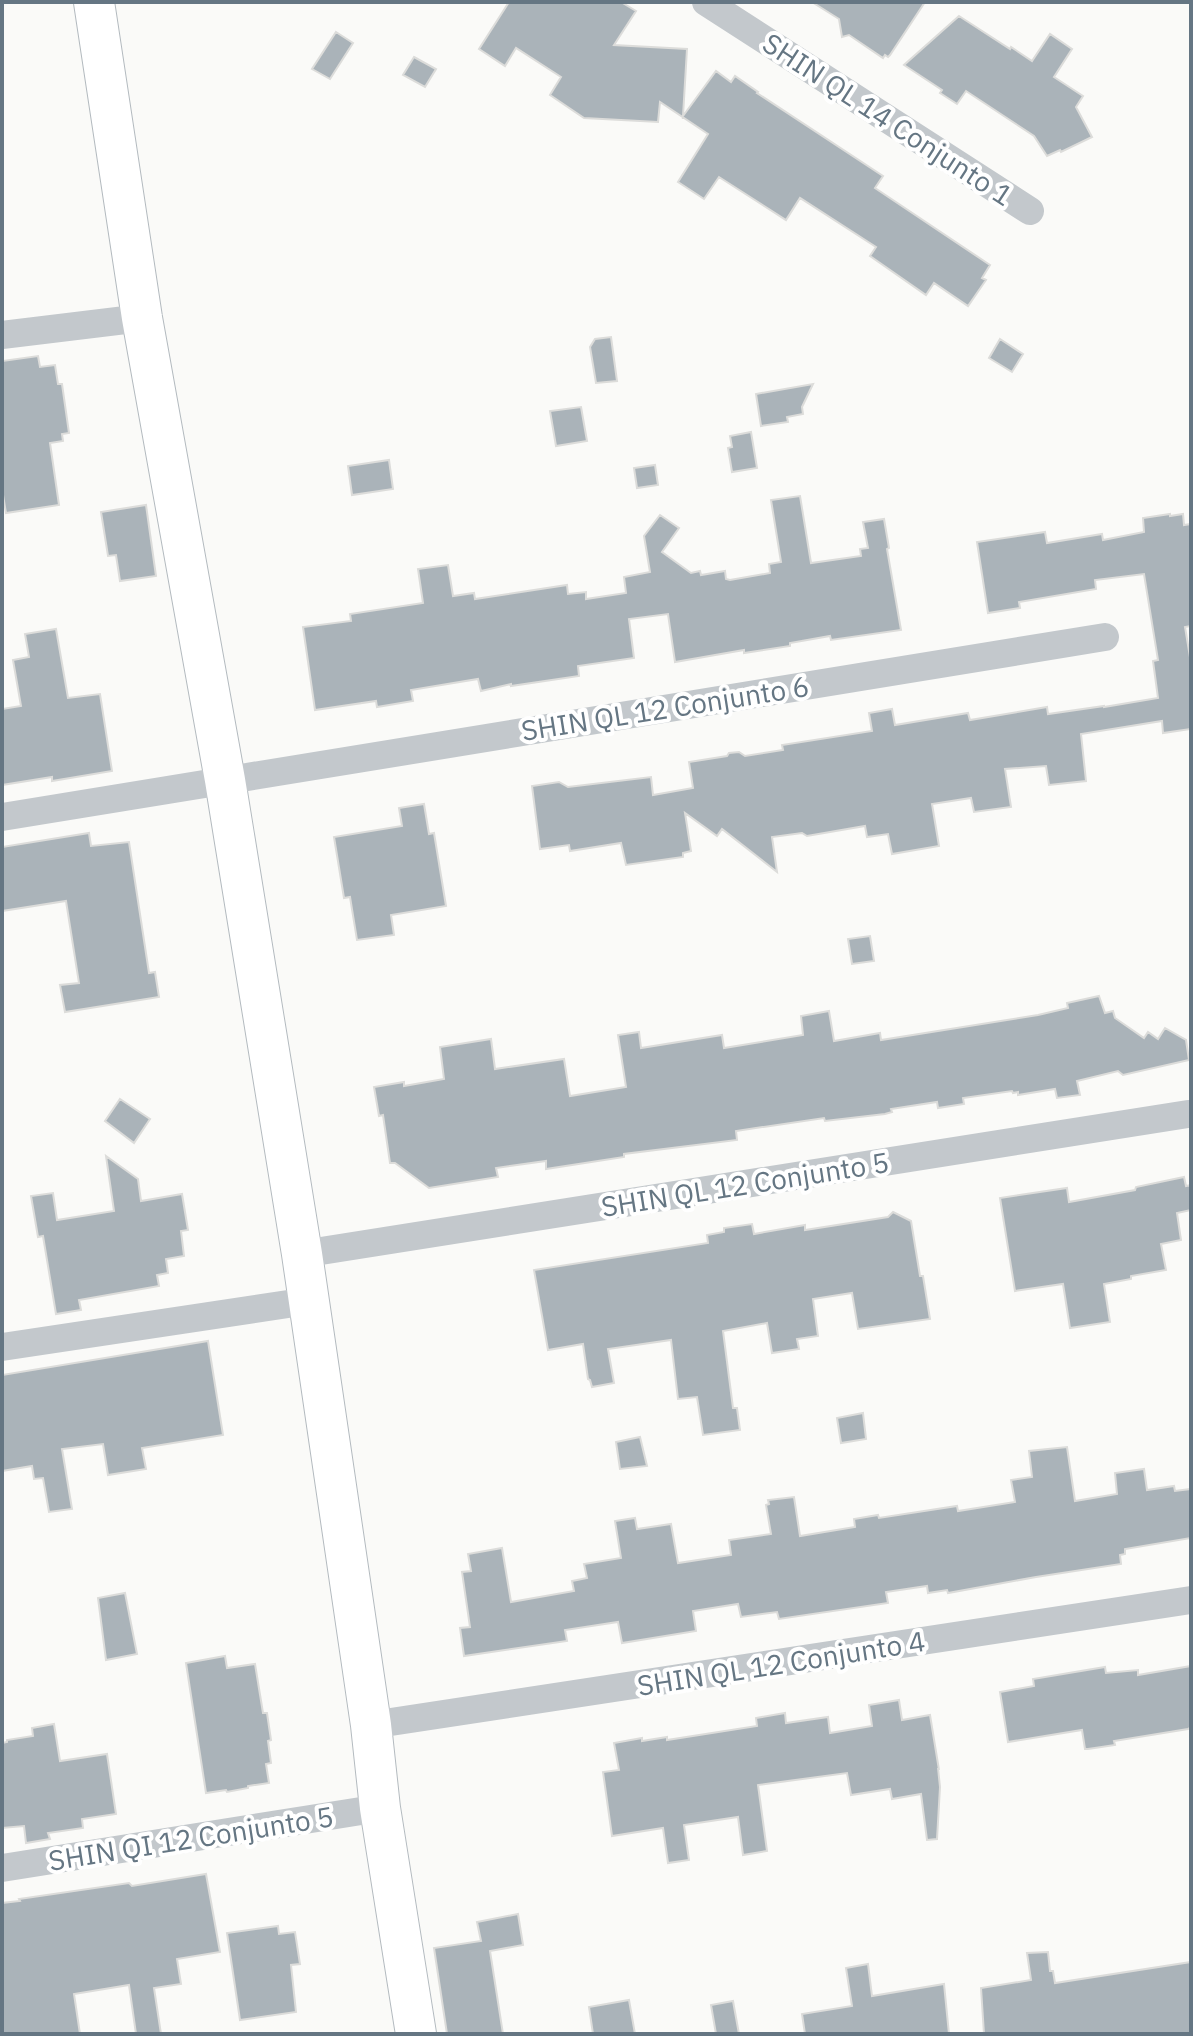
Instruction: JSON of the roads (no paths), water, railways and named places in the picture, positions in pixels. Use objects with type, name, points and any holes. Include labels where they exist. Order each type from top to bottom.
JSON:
[{"type":"street","points":[[94,2],[142,318],[225,780],[302,1254],[371,1725],[380,1808],[416,2034]]},
{"type":"street","name":"SHIN QL 14 Conjunto 1","points":[[706,2],[1030,211]]},
{"type":"street","points":[[2,335],[142,318]]},
{"type":"street","name":"SHIN QL 12 Conjunto 6","points":[[2,817],[1105,637]]},
{"type":"street","name":"SHIN QL 12 Conjunto 5","points":[[302,1254],[1188,1114]]},
{"type":"street","points":[[2,1347],[308,1301]]},
{"type":"street","name":"SHIN QL 12 Conjunto 4","points":[[371,1725],[1191,1600]]},
{"type":"street","name":"SHIN QI 12 Conjunto 5","points":[[2,1868],[380,1808]]}]
